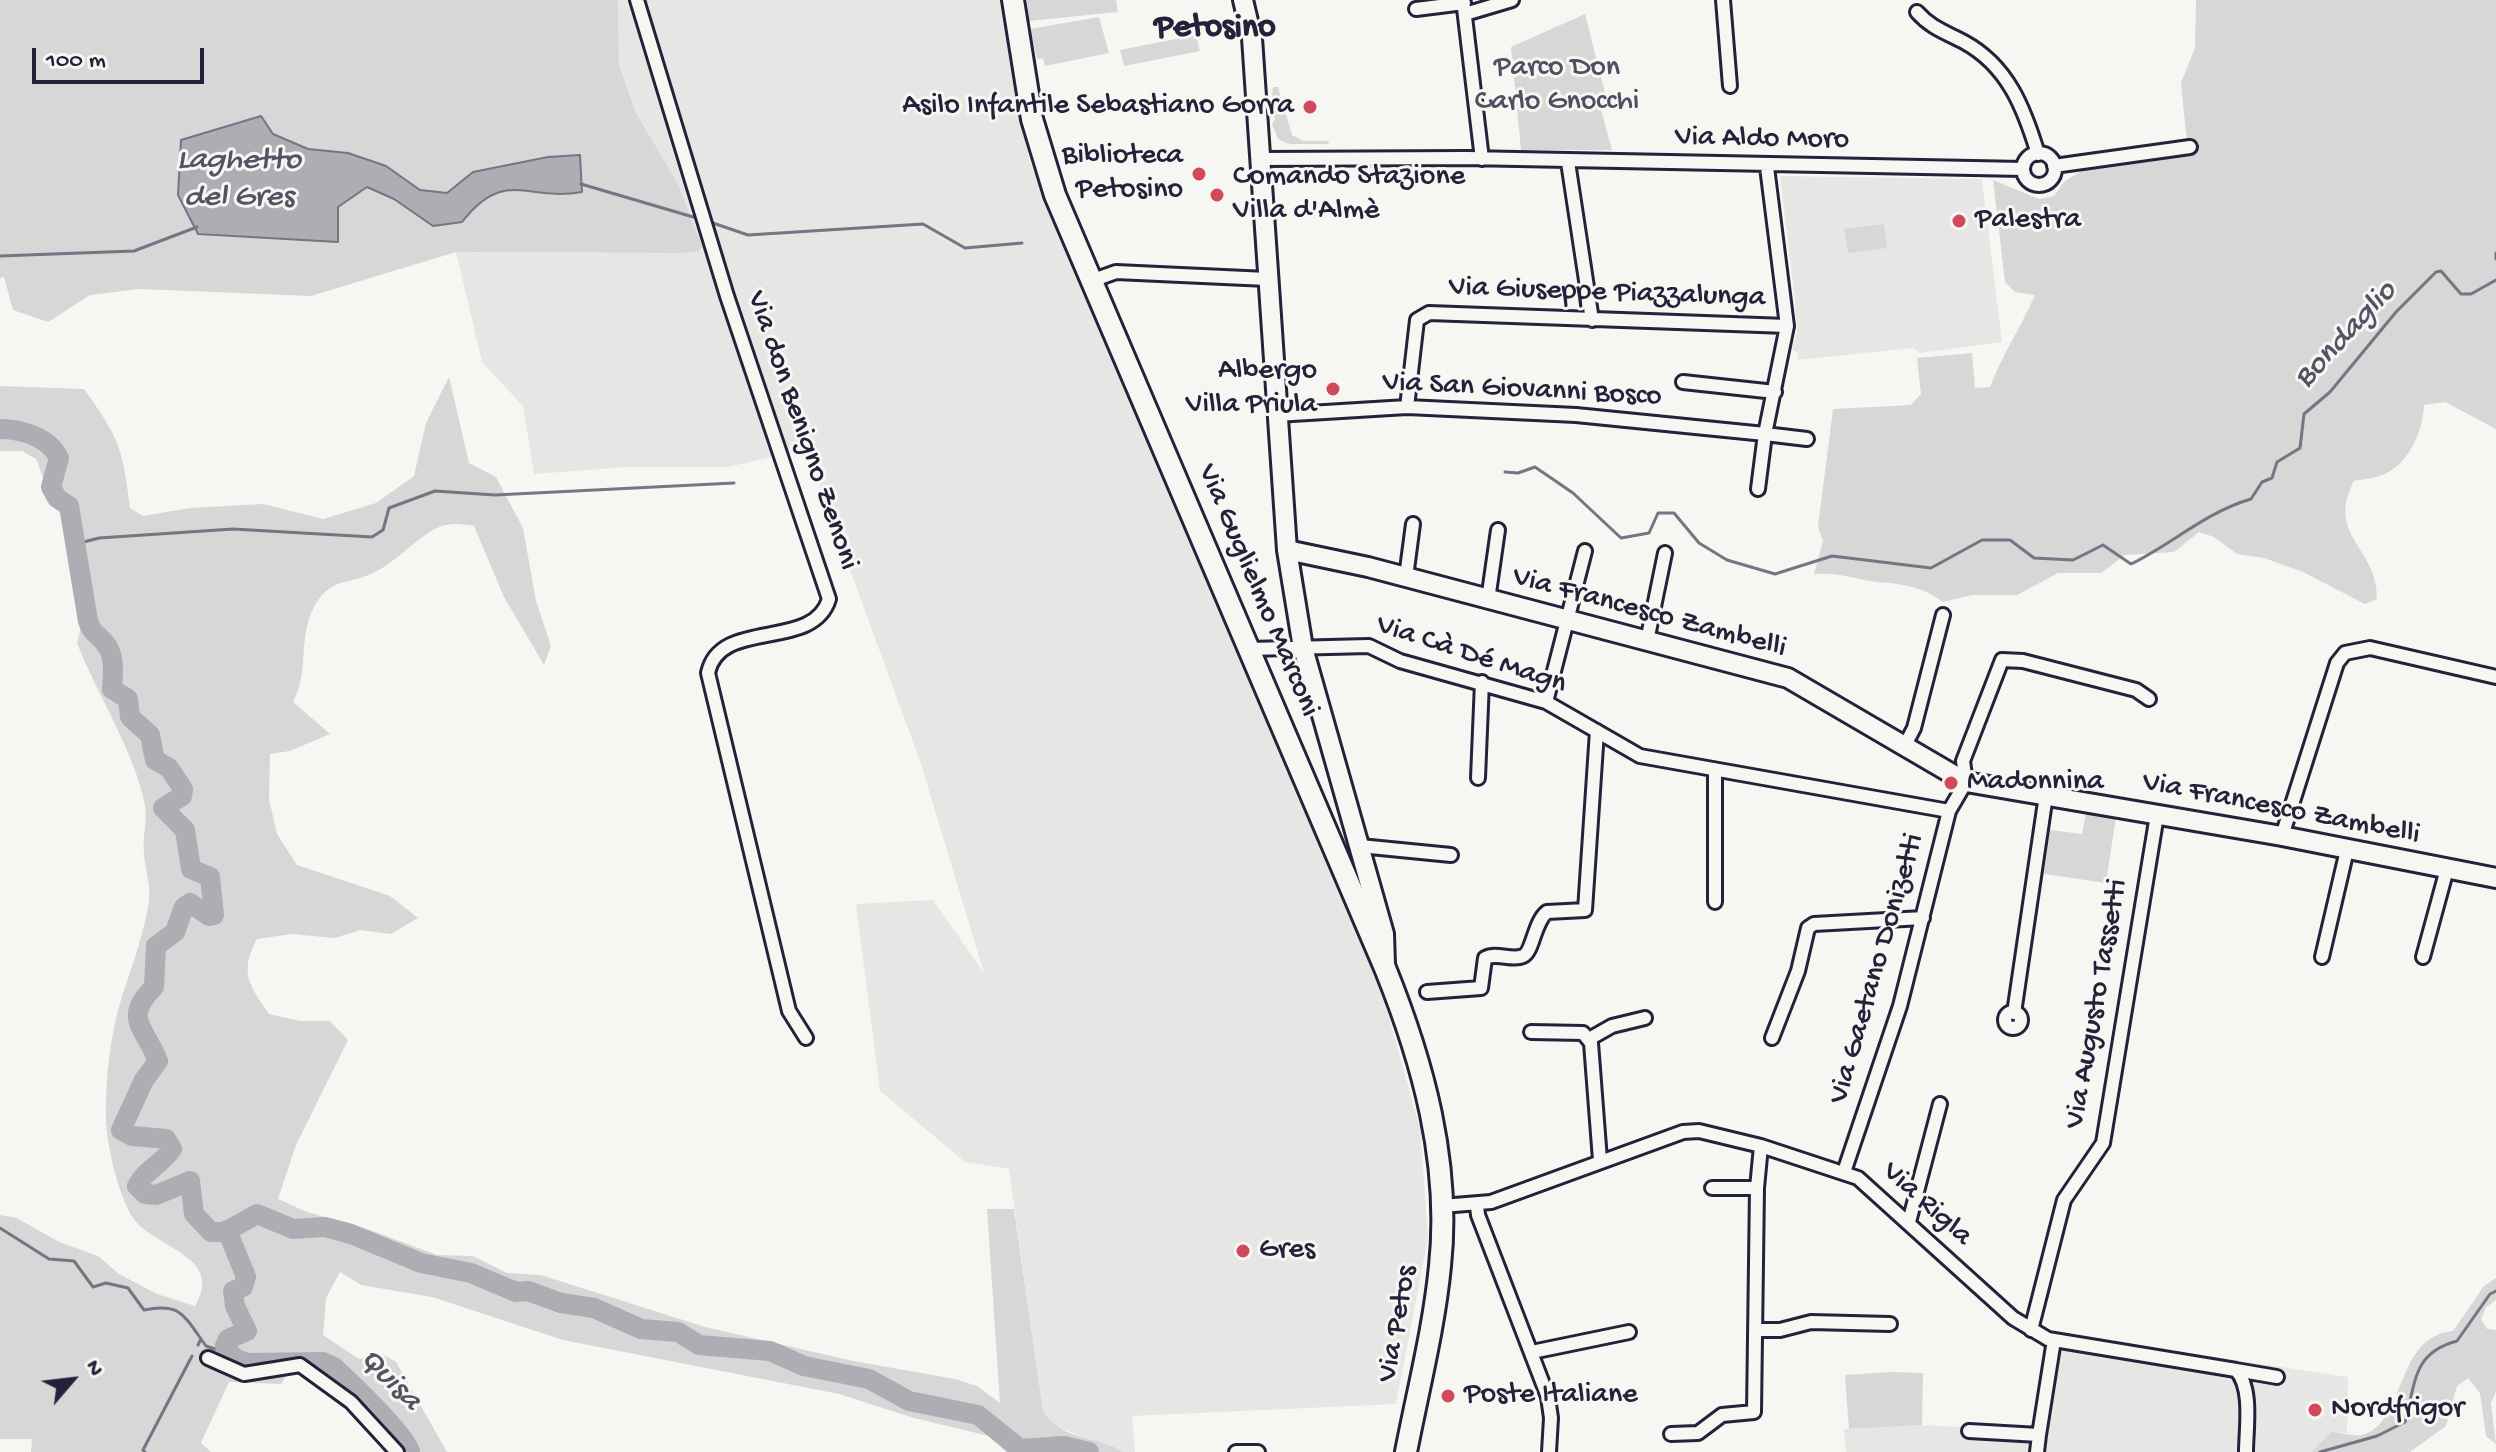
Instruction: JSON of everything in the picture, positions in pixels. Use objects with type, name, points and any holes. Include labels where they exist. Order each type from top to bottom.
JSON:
[{"type":"main road","name":"Via Guglielmo Marconi","points":[[1013,0],[1038,143],[1091,281],[1362,913],[1416,1053],[1432,1112],[1442,1206]]},
{"type":"main road","points":[[1243,0],[1252,38],[1287,550],[1303,648],[1384,934],[1385,968]]},
{"type":"main road","name":"Via Francesco Zambelli","points":[[1287,550],[1406,577],[1788,678],[1966,782],[2282,836],[2496,878]]},
{"type":"main road","points":[[1362,913],[1369,905],[1372,888]]},
{"type":"main road","name":"Via Petos","points":[[1406,1452],[1437,1290],[1442,1206]]},
{"type":"street","name":"Via don Benigno Zenoni","points":[[637,0],[751,371],[829,599],[817,620],[806,626],[735,643],[721,651],[710,662],[708,673],[789,1011],[806,1038]]},
{"type":"street","points":[[1416,9],[1512,0]]},
{"type":"street","points":[[1723,0],[1730,86]]},
{"type":"street","points":[[1464,6],[1482,159]]},
{"type":"street","points":[[1917,12],[1932,28],[1965,42],[1995,64],[2018,98],[2038,154]]},
{"type":"street","name":"Via Aldo Moro","points":[[1261,159],[1482,159],[1767,167],[2023,169],[2031,183],[2041,185],[2050,180],[2054,166],[2190,147]]},
{"type":"street","points":[[2023,169],[2029,157],[2038,154],[2050,158],[2054,166]]},
{"type":"street","points":[[1568,162],[1592,320]]},
{"type":"street","points":[[1758,489],[1765,434],[1787,326],[1767,167]]},
{"type":"street","points":[[1091,281],[1116,272],[1267,279]]},
{"type":"street","name":"Via Giuseppe Piazzalunga","points":[[1407,407],[1417,320],[1429,313],[1787,326]]},
{"type":"street","points":[[1683,382],[1775,392]]},
{"type":"street","name":"Via San Giovanni Bosco","points":[[1276,415],[1407,407],[1576,415],[1807,439]]},
{"type":"street","points":[[1406,577],[1413,524]]},
{"type":"street","points":[[1488,600],[1498,530]]},
{"type":"street","points":[[1546,702],[1585,551]]},
{"type":"street","points":[[1647,641],[1665,553]]},
{"type":"street","points":[[1904,747],[1914,728],[1943,615]]},
{"type":"street","name":"Via Cà Dé Magn","points":[[1249,649],[1369,646],[1400,661],[1546,702],[1640,756],[1949,811]]},
{"type":"street","points":[[2282,836],[2337,663],[2345,653],[2370,648],[2496,677]]},
{"type":"street","points":[[1966,782],[1963,761],[2002,660],[2023,661],[2136,690],[2149,699]]},
{"type":"street","points":[[1478,778],[1482,682]]},
{"type":"street","points":[[1427,992],[1481,988],[1485,958],[1522,956],[1528,951],[1537,921],[1547,912],[1585,910],[1597,731]]},
{"type":"street","points":[[1715,771],[1715,902]]},
{"type":"street","name":"Via Gaetano Donizetti","points":[[1844,1172],[1900,1006],[1949,811],[1966,782]]},
{"type":"street","points":[[2014,1013],[2046,795]]},
{"type":"street","name":"Via Augusto Tassetti","points":[[2031,1330],[2064,1200],[2103,1143],[2157,815]]},
{"type":"street","points":[[1360,846],[1451,855]]},
{"type":"street","points":[[2322,957],[2347,850]]},
{"type":"street","name":"Via Francesco Zambelli","points":[[2423,957],[2447,869]]},
{"type":"street","points":[[1772,1038],[1798,971],[1808,928],[1814,924],[1923,918]]},
{"type":"street","points":[[1589,1039],[1612,1026],[1645,1018]]},
{"type":"street","points":[[1531,1032],[1583,1033],[1589,1039],[1600,1160]]},
{"type":"street","points":[[1909,1222],[1940,1104]]},
{"type":"street","name":"Via Rigla","points":[[1442,1206],[1477,1206],[1600,1160],[1683,1132],[1699,1131],[1761,1146],[1844,1172],[1874,1190],[2031,1330],[2054,1340],[2277,1377]]},
{"type":"street","points":[[1671,1434],[1698,1433],[1722,1415],[1754,1412],[1757,1188],[1761,1146]]},
{"type":"street","points":[[1712,1188],[1757,1188]]},
{"type":"street","points":[[1477,1206],[1548,1397],[1551,1418],[1549,1452]]},
{"type":"street","points":[[1755,1330],[1780,1330],[1811,1322],[1890,1324]]},
{"type":"street","points":[[1532,1352],[1629,1332]]},
{"type":"street","points":[[2037,1452],[2054,1340]]},
{"type":"street","points":[[208,1358],[244,1374],[300,1365],[351,1402],[397,1452]]},
{"type":"street","points":[[2236,1370],[2242,1376],[2245,1398],[2246,1452]]},
{"type":"street","points":[[1969,1431],[2039,1435]]},
{"type":"street","points":[[1236,1452],[1258,1452]]},
{"type":"shaded area","points":[[618,0],[1009,0],[1029,159],[1348,903],[1388,1014],[1420,1128],[1428,1238],[1396,1404],[1132,1416],[1135,1452],[1123,1452],[1050,1424],[1043,1411],[1009,1169],[965,1162],[880,1091],[856,904],[933,900],[984,973],[921,764],[806,449],[728,467],[627,467],[534,474],[523,406],[482,362],[456,252],[677,253],[702,248],[678,184],[635,111],[619,64]]},
{"type":"shaded area","points":[[1780,176],[1982,179],[2002,342],[1920,353],[1913,348],[1797,360],[1799,354],[1792,349],[1797,332],[1795,301]]},
{"type":"shaded area","points":[[2047,1332],[2348,1377],[2347,1433],[2331,1432],[2311,1452],[1846,1452],[1844,1429],[1922,1425],[2034,1431]]},
{"type":"green space","points":[[0,0],[618,0],[619,64],[635,111],[678,184],[702,247],[698,252],[677,253],[456,252],[311,296],[139,289],[90,295],[48,322],[13,310],[4,277],[0,278]],"holes":[[[261,116],[273,134],[308,149],[348,153],[386,166],[420,190],[448,193],[473,172],[548,157],[580,155],[582,192],[563,195],[505,190],[478,205],[462,222],[433,226],[394,199],[367,187],[337,207],[337,242]]]},
{"type":"green space","points":[[1027,0],[1116,0],[1118,12],[1029,21]]},
{"type":"green space","points":[[2196,0],[2496,0],[2496,429],[2445,402],[2424,405],[2418,435],[2402,462],[2385,474],[2354,481],[2347,500],[2346,515],[2349,529],[2370,566],[2377,599],[2365,604],[2303,572],[2264,558],[2237,554],[2214,537],[2199,532],[2174,552],[2125,555],[2101,573],[2058,573],[2017,595],[1972,595],[1943,602],[1904,585],[1814,574],[1823,541],[1818,527],[1833,409],[1911,405],[1921,394],[1917,358],[1972,353],[1975,388],[1990,387],[2035,295],[2015,292],[2005,282],[1993,180],[2039,199],[2054,196],[2064,182],[2092,164],[2188,153],[2181,83],[2195,48]]},
{"type":"green space","name":"Parco Don Carlo Gnocchi","points":[[1585,14],[1607,101],[1599,102],[1612,150],[1521,150],[1511,47]]},
{"type":"green space","points":[[1099,17],[1109,53],[1045,66],[1043,58],[1037,59],[1030,29]]},
{"type":"green space","points":[[1196,35],[1200,51],[1124,66],[1120,50]]},
{"type":"green space","points":[[1273,87],[1278,87],[1292,135],[1303,141],[1328,141],[1329,144],[1289,144],[1278,139],[1272,124],[1275,119],[1271,107]]},
{"type":"green space","points":[[1884,224],[1887,248],[1848,253],[1844,229]]},
{"type":"green space","points":[[449,377],[469,463],[496,477],[523,528],[536,601],[551,646],[544,665],[504,597],[474,526],[451,524],[437,528],[380,569],[332,587],[314,607],[306,631],[301,679],[293,702],[330,734],[290,751],[270,754],[269,799],[277,834],[297,865],[390,896],[418,918],[391,934],[360,930],[335,938],[292,934],[257,939],[248,961],[249,978],[269,1014],[300,1021],[330,1021],[348,1040],[296,1145],[278,1199],[307,1212],[370,1230],[437,1255],[473,1256],[507,1273],[541,1275],[705,1327],[853,1361],[955,1379],[977,1386],[1000,1403],[987,1209],[1014,1209],[1043,1411],[1058,1427],[1123,1452],[1006,1452],[989,1436],[914,1418],[839,1394],[563,1340],[432,1297],[361,1285],[340,1272],[326,1298],[323,1335],[359,1359],[379,1352],[396,1362],[447,1452],[405,1452],[346,1387],[302,1353],[281,1384],[229,1382],[201,1443],[211,1452],[31,1452],[32,1439],[0,1439],[0,1215],[17,1218],[59,1242],[98,1256],[119,1274],[157,1294],[195,1306],[202,1290],[202,1277],[187,1257],[149,1233],[131,1215],[112,1160],[106,1109],[111,1043],[149,901],[144,847],[145,805],[133,765],[77,643],[82,623],[74,561],[62,510],[52,501],[36,459],[22,451],[0,451],[0,386],[84,389],[118,444],[130,508],[143,516],[190,508],[263,504],[323,519],[376,503],[414,476],[426,423]]},
{"type":"green space","points":[[2086,813],[2116,817],[2106,883],[2044,874],[2050,830],[2082,834]]},
{"type":"green space","points":[[2496,1278],[2496,1300],[2486,1307],[2481,1319],[2487,1329],[2496,1330],[2496,1392],[2491,1403],[2496,1444],[2486,1436],[2480,1393],[2468,1378],[2457,1386],[2446,1426],[2410,1452],[2311,1452],[2331,1432],[2362,1435],[2376,1427],[2387,1414],[2420,1348],[2434,1336],[2453,1331],[2484,1286]]},
{"type":"green space","points":[[1923,1373],[1922,1425],[1849,1429],[1845,1375]]},
{"type":"water","name":"Laghetto del Gres","points":[[261,116],[273,134],[308,149],[348,153],[386,166],[420,190],[447,193],[473,172],[548,157],[580,155],[582,192],[504,191],[477,205],[462,222],[433,226],[394,199],[367,187],[338,207],[338,242],[198,234],[178,195],[181,140]]},
{"type":"waterway","points":[[581,184],[700,219]]},
{"type":"waterway","points":[[707,221],[748,235],[923,224],[965,248],[1022,243]]},
{"type":"waterway","points":[[0,256],[134,251],[197,227]]},
{"type":"waterway","name":"Bondaglio","points":[[2496,253],[2496,259]]},
{"type":"waterway","name":"Bondaglio","points":[[1505,472],[1518,473],[1535,467],[1573,493],[1621,538],[1649,533],[1658,513],[1674,513],[1699,543],[1727,560],[1775,574],[1832,556],[1931,568],[1982,540],[2010,540],[2034,558],[2073,560],[2103,545],[2131,564],[2204,520],[2251,499],[2262,482],[2272,478],[2277,462],[2300,448],[2304,414],[2330,392],[2396,312],[2436,272],[2441,271],[2461,294],[2471,294],[2496,280]]},
{"type":"waterway","points":[[0,429],[34,436],[49,445],[59,458],[51,487],[57,498],[69,506],[88,621],[108,647],[113,664],[112,689],[128,699],[130,717],[150,735],[155,760],[169,768],[183,789],[182,796],[163,808],[185,830],[191,869],[210,877],[214,915],[209,916],[190,903],[184,907],[175,932],[156,946],[154,987],[139,1007],[139,1023],[158,1061],[144,1080],[121,1130],[132,1136],[166,1139],[172,1149],[137,1186],[145,1194],[156,1195],[190,1181],[194,1214],[211,1232],[225,1232],[257,1214],[293,1229],[325,1227],[351,1234],[421,1263],[471,1273],[516,1292],[528,1291],[561,1303],[594,1308],[641,1329],[678,1332],[699,1345],[770,1351],[804,1366],[869,1379],[909,1401],[978,1415],[1020,1449],[1064,1446],[1089,1452]]},
{"type":"waterway","points":[[76,544],[99,538],[233,529],[372,537],[383,530],[389,508],[435,491],[495,495],[734,483]]},
{"type":"waterway","points":[[0,1228],[49,1259],[74,1261],[93,1287],[106,1283],[128,1288],[144,1310],[165,1308],[178,1312],[201,1339]]},
{"type":"waterway","name":"Quisa","points":[[227,1230],[246,1277],[243,1287],[233,1291],[235,1306],[247,1331],[228,1339],[225,1346],[230,1353],[238,1360],[249,1363],[323,1362],[334,1367],[389,1423],[410,1452]]},
{"type":"waterway","points":[[2320,1452],[2377,1436],[2405,1422],[2414,1382],[2424,1362],[2431,1353],[2457,1341],[2490,1294],[2496,1291]]},
{"type":"waterway","points":[[198,1345],[201,1339],[206,1346],[230,1354]]},
{"type":"waterway","points":[[145,1452],[143,1450],[192,1356]]},
{"type":"place","name":"Asilo Infantile Sebastiano Gorra","points":[[1310,107]]},
{"type":"place","name":"Biblioteca Petosino","points":[[1199,174]]},
{"type":"place","name":"Comando Stazione Villa d'Almè","points":[[1217,195]]},
{"type":"place","name":"Palestra","points":[[1959,221]]},
{"type":"place","name":"Albergo Villa Priula","points":[[1333,389]]},
{"type":"place","name":"Madonnina","points":[[1951,783]]},
{"type":"place","name":"Gres","points":[[1243,1251]]},
{"type":"place","name":"Poste Italiane","points":[[1448,1396]]},
{"type":"place","name":"Nordfrigor","points":[[2315,1410]]},
{"type":"district","name":"Petosino","points":[[1215,30]]}]
